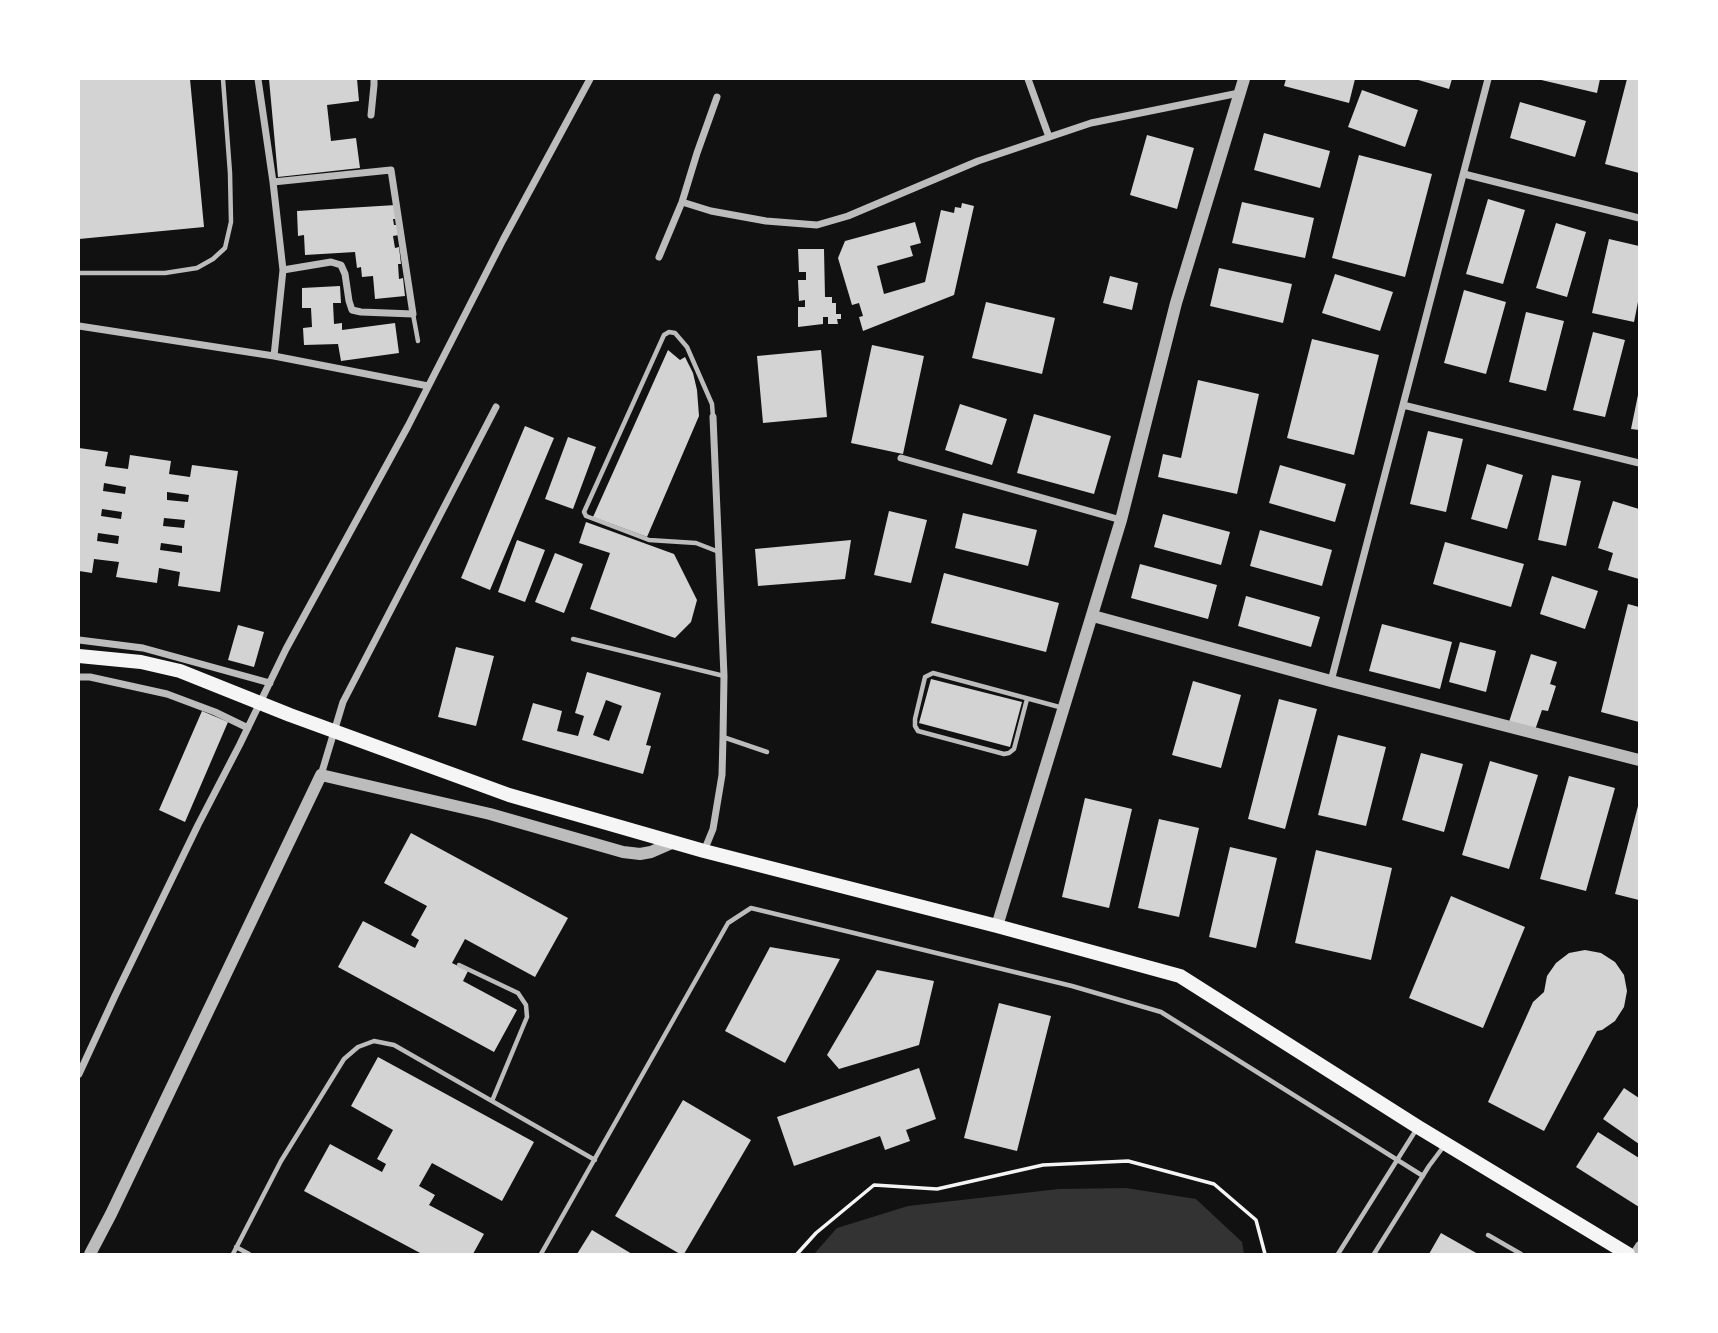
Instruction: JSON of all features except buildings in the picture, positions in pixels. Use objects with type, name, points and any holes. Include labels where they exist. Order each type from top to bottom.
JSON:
[{"type":"main road","points":[[79,656],[141,662],[180,671],[509,795],[704,851],[1180,976],[1418,1127],[1630,1254]]},
{"type":"street","points":[[258,79],[283,270],[274,356]]},
{"type":"street","points":[[371,115],[374,79]]},
{"type":"street","points":[[79,1074],[291,638],[590,79]]},
{"type":"street","points":[[1028,79],[1049,137]]},
{"type":"street","points":[[997,926],[1121,520],[1176,303],[1244,79]]},
{"type":"street","points":[[1331,681],[1488,79]]},
{"type":"street","points":[[682,202],[711,211],[766,221],[817,225],[848,216],[978,161],[1091,122],[1239,93]]},
{"type":"street","points":[[659,257],[682,202],[716,97]]},
{"type":"street","points":[[273,182],[391,170],[412,314],[352,310],[341,265],[331,262],[283,270]]},
{"type":"street","points":[[1464,174],[1639,218]]},
{"type":"street","points":[[79,326],[274,356],[428,386]]},
{"type":"street","points":[[1403,405],[1639,463]]},
{"type":"street","points":[[90,1254],[321,775],[344,702],[495,407]]},
{"type":"street","points":[[704,851],[713,829],[722,775],[723,737],[724,676],[713,417]]},
{"type":"street","points":[[901,458],[1121,520]]},
{"type":"street","points":[[1093,616],[1331,681],[1639,760]]},
{"type":"street","points":[[79,640],[144,648],[270,683]]},
{"type":"street","points":[[79,677],[167,694],[248,728]]},
{"type":"street","points":[[321,775],[489,814],[623,852],[651,852],[674,842]]},
{"type":"street","points":[[1630,1254],[1639,1245]]},
{"type":"lane","points":[[79,273],[165,273],[197,268],[214,259],[225,248],[231,222],[223,79]]},
{"type":"lane","points":[[412,314],[418,341]]},
{"type":"lane","points":[[713,417],[712,404],[687,347],[675,333],[669,332],[664,335],[584,512],[586,516],[649,540],[696,543],[720,552]]},
{"type":"lane","points":[[573,639],[724,676]]},
{"type":"lane","points":[[1027,699],[1014,749],[1009,753],[1004,754],[918,731],[915,726],[925,677],[933,673],[1064,708]]},
{"type":"lane","points":[[723,737],[767,752]]},
{"type":"lane","points":[[541,1254],[728,923],[751,908],[1072,986],[1161,1012],[1423,1176]]},
{"type":"lane","points":[[459,965],[518,993],[526,1005],[527,1017],[492,1101]]},
{"type":"lane","points":[[233,1254],[281,1161],[344,1059],[358,1047],[374,1041],[394,1045],[595,1160]]},
{"type":"lane","points":[[1338,1254],[1418,1127]]},
{"type":"lane","points":[[1374,1254],[1446,1143]]},
{"type":"lane","points":[[1488,1235],[1521,1254]]},
{"type":"lane","points":[[236,1247],[249,1254]]},
{"type":"path","points":[[797,1254],[816,1233],[874,1185],[937,1189],[1043,1166],[1128,1161],[1214,1184],[1256,1220],[1265,1254]]},
{"type":"shaded area","points":[[1126,1188],[1196,1199],[1242,1242],[1244,1254],[814,1254],[837,1228],[908,1206],[1059,1189]]}]
